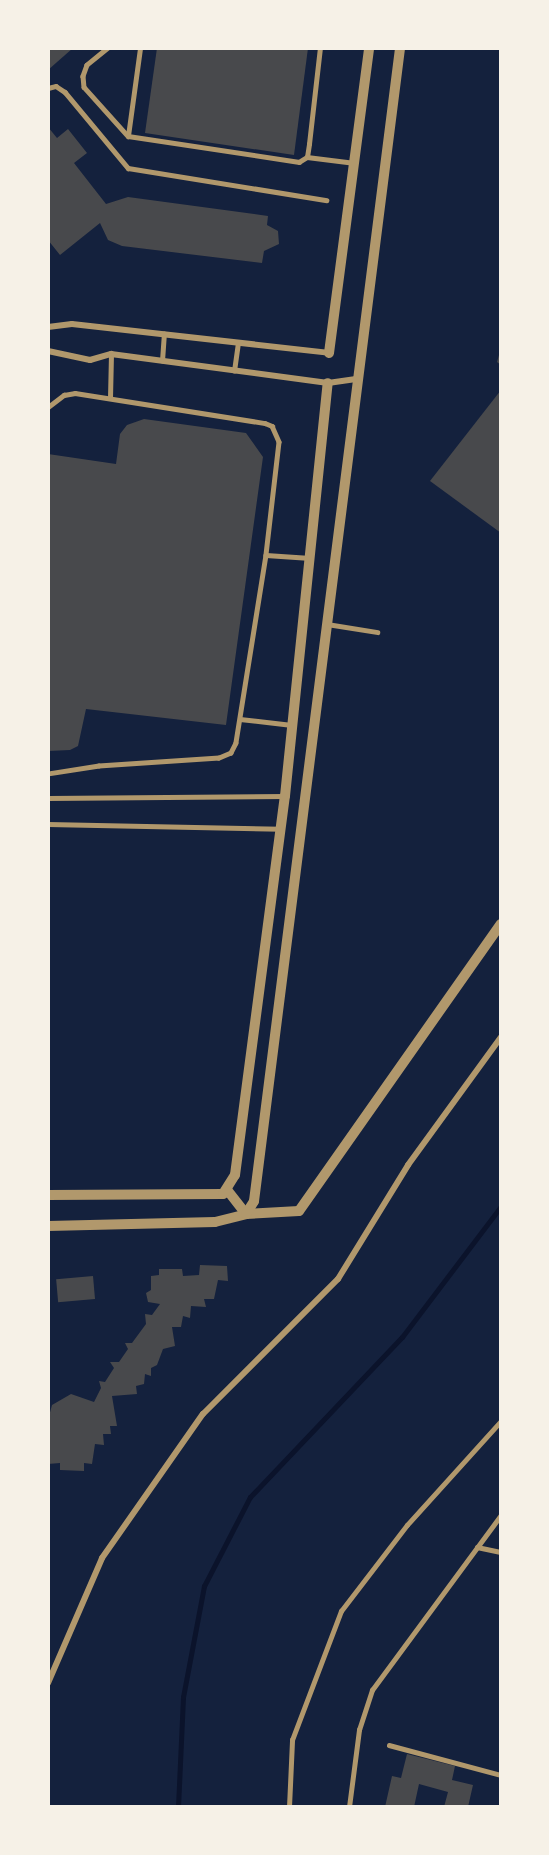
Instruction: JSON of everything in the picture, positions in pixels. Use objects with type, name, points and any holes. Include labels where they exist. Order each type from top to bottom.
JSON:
[{"type":"street","points":[[48,327],[72,324],[329,353],[369,48]]},
{"type":"street","points":[[246,1214],[254,1201],[258,1179],[400,48]]},
{"type":"street","points":[[49,353],[90,360],[111,354],[328,383],[358,379]]},
{"type":"street","points":[[48,1195],[219,1194],[228,1191],[235,1175],[285,796],[328,383]]},
{"type":"street","points":[[48,1226],[215,1222],[246,1214],[292,1214],[307,1203],[501,924]]},
{"type":"street","points":[[48,1683],[102,1558],[203,1414],[338,1280],[408,1165],[501,1037]]},
{"type":"street","points":[[228,1191],[246,1214]]},
{"type":"lane","points":[[108,48],[87,64],[83,76],[84,87],[128,136],[299,162],[307,157],[355,163]]},
{"type":"lane","points":[[128,136],[140,48]]},
{"type":"lane","points":[[307,157],[320,48]]},
{"type":"lane","points":[[48,88],[56,86],[65,92],[128,168],[326,200]]},
{"type":"lane","points":[[162,361],[164,334]]},
{"type":"lane","points":[[234,371],[238,343]]},
{"type":"lane","points":[[110,398],[111,354]]},
{"type":"lane","points":[[48,407],[64,395],[75,393],[110,398],[272,426],[279,442],[266,555],[237,743],[231,753],[219,759],[99,766],[48,774]]},
{"type":"lane","points":[[266,555],[310,558]]},
{"type":"lane","points":[[327,624],[377,632]]},
{"type":"lane","points":[[240,719],[292,725]]},
{"type":"lane","points":[[48,798],[285,796]]},
{"type":"lane","points":[[48,824],[280,829]]},
{"type":"lane","points":[[289,1807],[292,1740],[341,1611],[412,1519],[501,1421]]},
{"type":"lane","points":[[349,1807],[359,1730],[372,1690],[501,1515]]},
{"type":"lane","points":[[477,1547],[501,1552]]},
{"type":"lane","points":[[389,1745],[501,1775]]},
{"type":"building","points":[[48,48],[73,48],[48,70]]},
{"type":"building","points":[[157,48],[308,48],[294,155],[145,133]]},
{"type":"building","points":[[48,127],[57,138],[68,129],[87,153],[74,163],[106,204],[128,197],[268,216],[267,225],[278,231],[279,244],[264,251],[262,263],[122,246],[108,240],[100,223],[60,255],[48,240]]},
{"type":"building","points":[[501,348],[501,365],[497,362]]},
{"type":"building","points":[[501,390],[501,533],[430,481]]},
{"type":"building","points":[[144,419],[246,433],[263,457],[226,725],[86,709],[78,746],[70,750],[48,751],[48,454],[116,464],[120,434],[127,425]]},
{"type":"building","points":[[200,1265],[227,1266],[228,1281],[218,1280],[214,1299],[204,1299],[206,1307],[191,1306],[190,1318],[183,1316],[181,1327],[172,1327],[175,1346],[163,1349],[157,1365],[151,1368],[151,1376],[145,1374],[144,1384],[136,1386],[137,1394],[112,1396],[117,1426],[110,1426],[111,1434],[103,1434],[104,1445],[95,1444],[92,1464],[84,1463],[84,1471],[60,1470],[60,1463],[48,1464],[48,1420],[52,1405],[71,1394],[94,1402],[101,1388],[99,1381],[105,1382],[114,1368],[110,1362],[119,1362],[128,1349],[125,1343],[132,1343],[146,1324],[145,1314],[152,1315],[160,1304],[148,1302],[146,1293],[151,1290],[151,1276],[159,1275],[159,1269],[182,1269],[183,1276],[199,1275]]},
{"type":"building","points":[[93,1276],[95,1299],[58,1302],[56,1279]]},
{"type":"building","points":[[407,1754],[455,1766],[452,1780],[473,1785],[468,1807],[444,1807],[448,1792],[419,1784],[414,1807],[385,1807],[392,1776],[401,1778]]},
{"type":"waterway","points":[[178,1807],[183,1697],[204,1586],[250,1497],[402,1337],[501,1206]]}]
